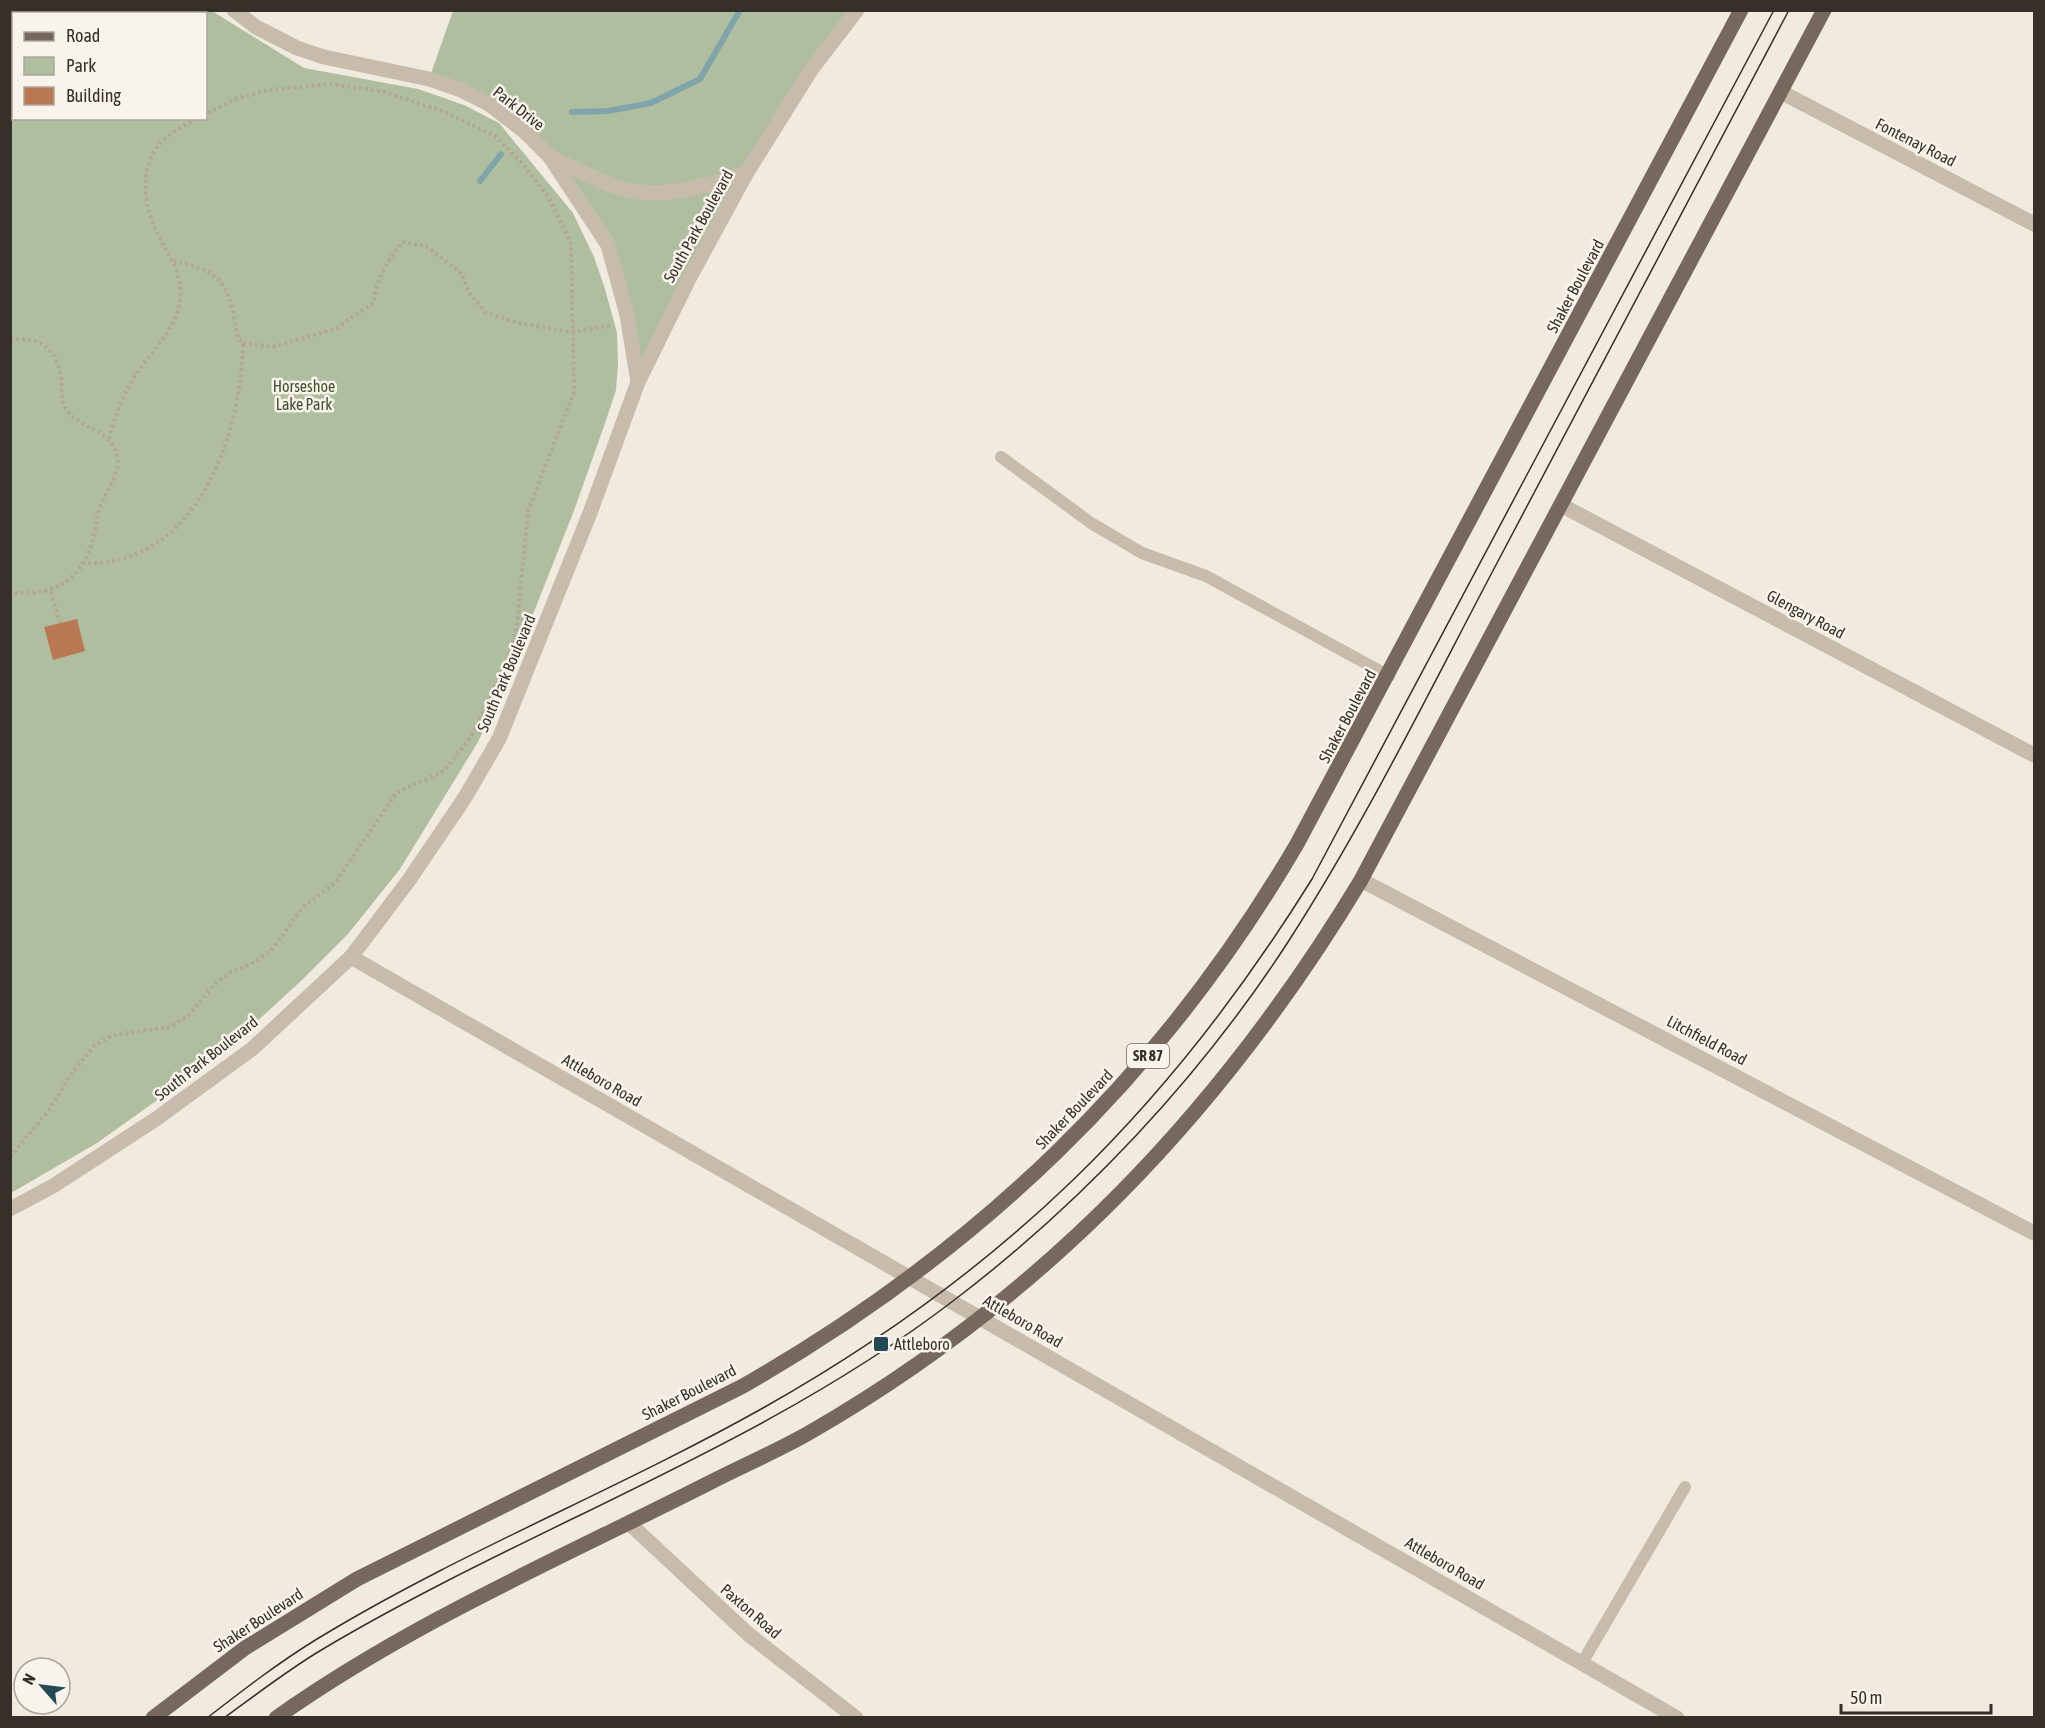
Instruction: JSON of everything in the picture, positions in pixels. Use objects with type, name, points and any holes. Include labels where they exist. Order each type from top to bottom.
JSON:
[{"type":"main road","name":"Shaker Boulevard","points":[[153,1718],[245,1648],[357,1578],[743,1386],[796,1356],[909,1277],[993,1212],[1044,1167],[1100,1111],[1173,1026],[1225,957],[1277,879],[1389,676],[1741,10]]},
{"type":"main road","points":[[276,1718],[335,1676],[414,1630],[806,1434],[924,1361],[982,1318],[1106,1209],[1186,1125],[1285,1000],[1362,880],[1824,10]]},
{"type":"street","name":"Park Drive","points":[[234,10],[256,27],[297,48],[324,57],[429,79],[461,90],[489,104],[550,157],[608,245],[629,322],[638,382]]},
{"type":"street","name":"South Park Boulevard","points":[[10,1209],[53,1186],[156,1119],[252,1049],[351,957],[409,880],[464,799],[499,739],[590,513],[638,382],[690,277],[746,174],[811,70],[857,10]]},
{"type":"street","name":"Fontenay Road","points":[[1781,92],[2034,224]]},
{"type":"street","points":[[550,157],[630,191],[661,193],[690,189],[746,174]]},
{"type":"street","name":"Glengary Road","points":[[1561,505],[2034,755]]},
{"type":"street","name":"Litchfield Road","points":[[1362,880],[2034,1233]]},
{"type":"street","name":"Attleboro Road","points":[[351,957],[1677,1718]]},
{"type":"street","name":"Paxton Road","points":[[630,1524],[748,1634],[855,1718]]},
{"type":"lane","points":[[1001,457],[1091,523],[1142,553],[1206,576],[1389,676]]},
{"type":"lane","points":[[1582,1663],[1685,1487]]},
{"type":"path","points":[[10,1157],[49,1110],[72,1073],[95,1045],[113,1035],[170,1027],[189,1015],[214,985],[232,970],[251,964],[271,951],[303,907],[335,883],[396,793],[444,771],[471,737],[507,663],[517,626],[528,511],[574,392],[571,243],[549,198],[495,136],[445,112],[385,92],[330,84],[268,90],[235,99],[207,113]]},
{"type":"path","points":[[109,439],[118,409],[133,378],[157,349],[180,303],[180,284],[174,261],[158,235],[145,195],[149,164],[159,144],[195,120]]},
{"type":"path","points":[[174,261],[205,270],[221,281],[229,292],[238,338],[243,343],[272,347],[335,328],[374,303],[382,272],[402,242],[426,246],[462,274],[468,291],[485,312],[518,323],[571,332],[629,322]]},
{"type":"path","points":[[10,339],[31,338],[48,345],[55,356],[61,377],[61,395],[65,409],[74,418],[109,439],[117,453],[117,471],[99,510],[93,538],[82,563],[74,573],[51,592],[10,592]]},
{"type":"path","points":[[82,563],[126,558],[160,543],[195,506],[213,477],[232,429],[239,397],[243,343]]},
{"type":"path","points":[[51,592],[60,623]]},
{"type":"green space","name":"Horseshoe Lake Park","points":[[11,11],[212,11],[304,68],[418,89],[464,105],[499,123],[573,213],[594,257],[617,333],[616,390],[575,508],[505,685],[478,742],[400,869],[348,934],[301,981],[219,1056],[97,1143],[11,1193]]},
{"type":"green space","points":[[453,11],[857,11],[811,70],[638,382],[608,245],[522,129],[429,79]]},
{"type":"building","points":[[77,619],[85,651],[53,660],[44,627]]},
{"type":"waterway","points":[[572,112],[608,111],[651,103],[700,79],[740,10]]},
{"type":"waterway","points":[[480,181],[501,154]]},
{"type":"tram line","points":[[207,1718],[288,1658],[371,1607],[482,1549],[708,1438],[849,1356],[929,1301],[1003,1243],[1073,1180],[1138,1113],[1199,1041],[1257,963],[1312,879],[1774,10]]},
{"type":"tram line","points":[[224,1718],[310,1657],[402,1605],[724,1443],[803,1400],[879,1353],[953,1301],[1001,1263],[1093,1180],[1136,1136],[1177,1090],[1253,993],[1288,942],[1344,850],[1397,755],[1789,10]]},
{"type":"place","name":"Attleboro","points":[[881,1344]]}]
